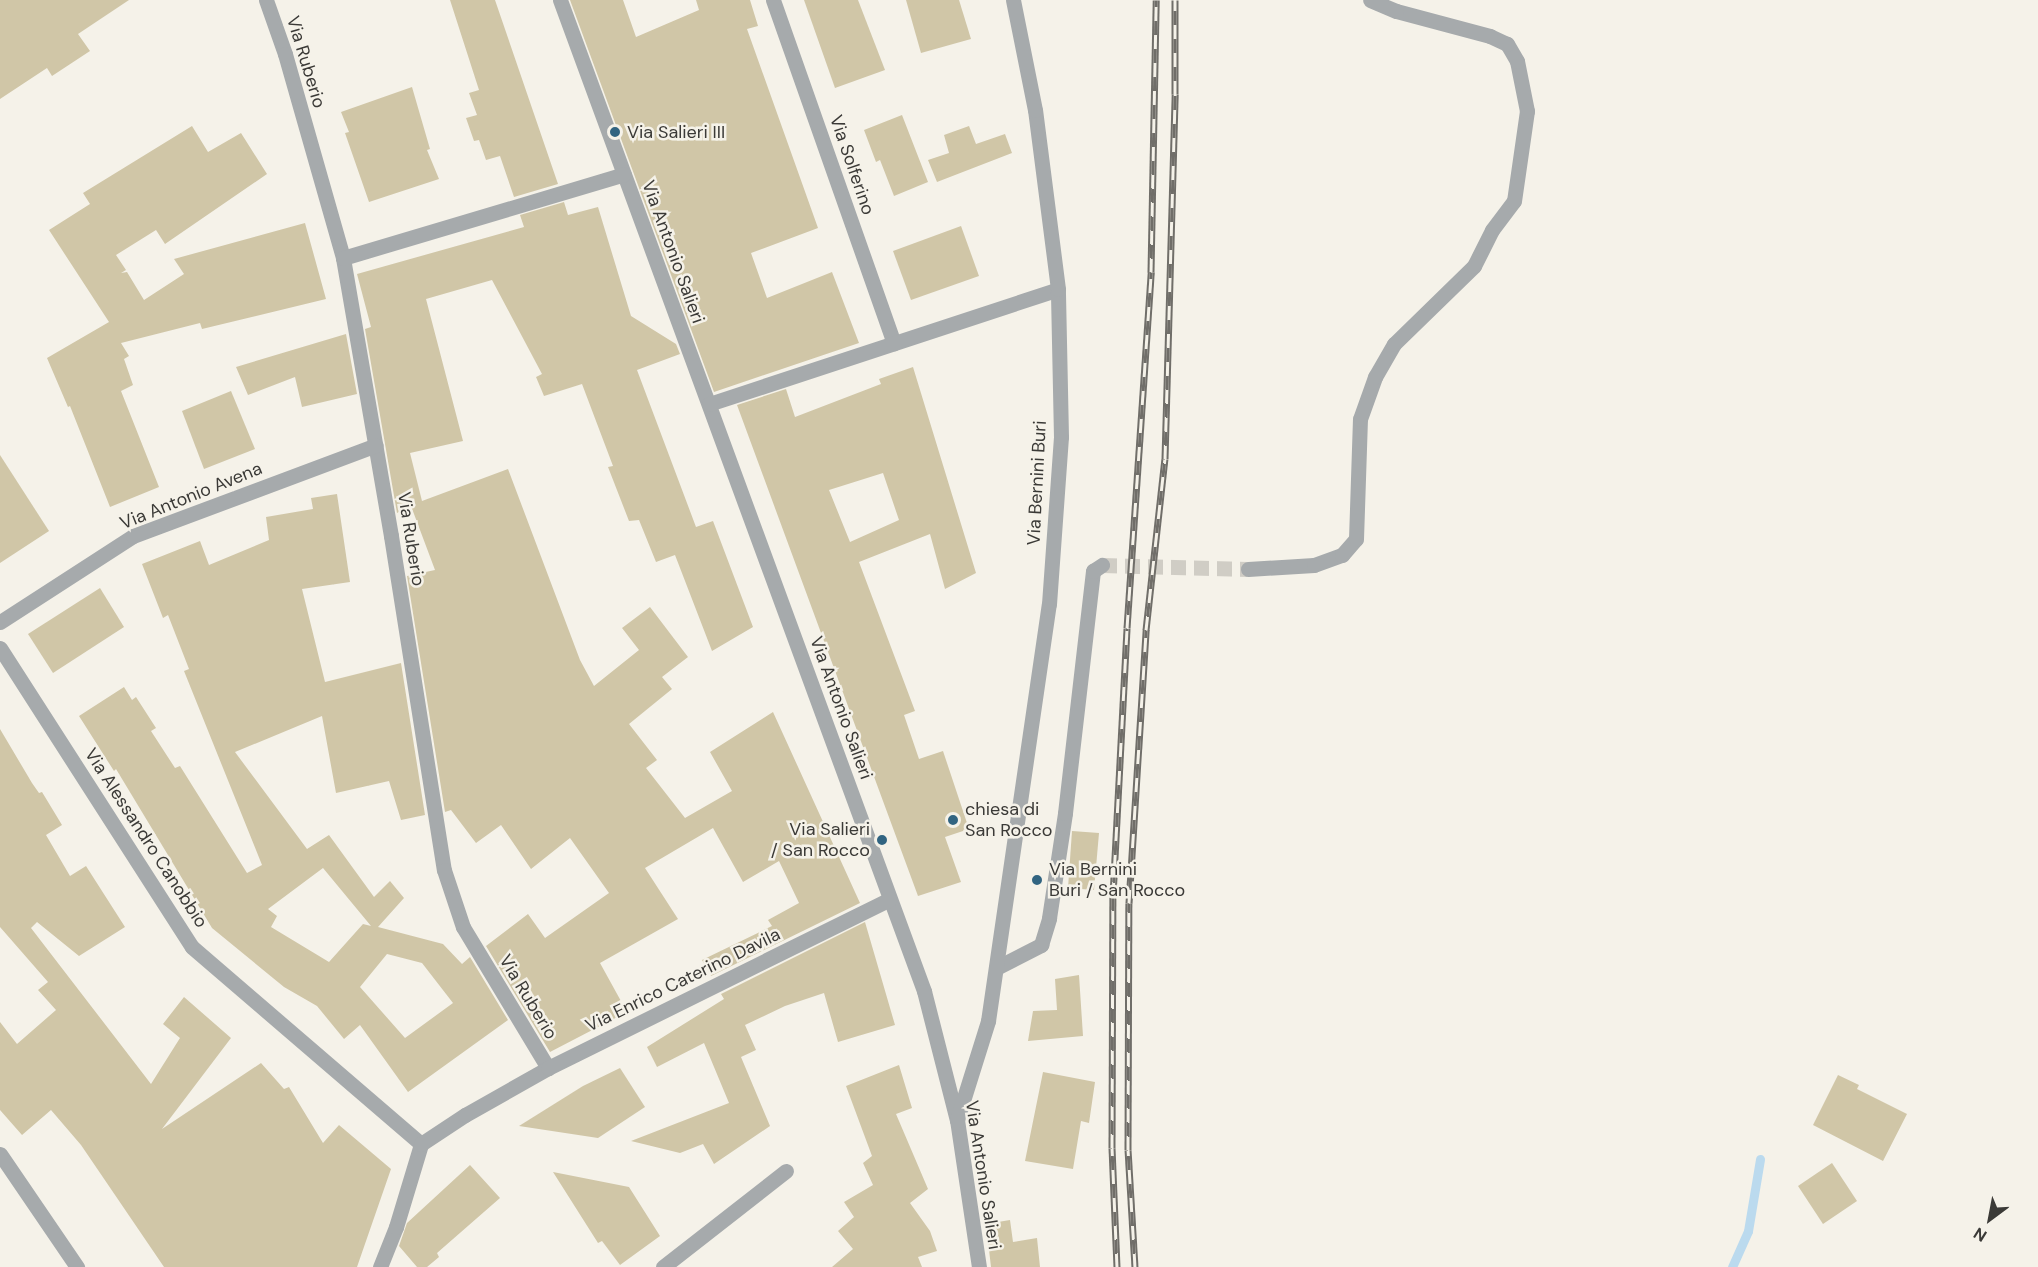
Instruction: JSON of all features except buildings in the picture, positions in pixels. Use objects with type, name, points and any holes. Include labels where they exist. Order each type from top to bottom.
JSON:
[{"type":"street","name":"Via Ruberio","points":[[266,0],[285,54],[343,258],[376,445],[444,870],[463,927],[548,1068]]},
{"type":"street","name":"Via Antonio Salieri","points":[[560,0],[924,991],[957,1120],[979,1267]]},
{"type":"street","name":"Via Solferino","points":[[773,0],[894,343]]},
{"type":"street","name":"Via Bernini Buri","points":[[957,1120],[988,1021],[1049,604],[1061,437],[1058,289],[1035,110],[1013,0]]},
{"type":"street","points":[[1248,569],[1314,565],[1342,555],[1356,539],[1360,419],[1376,377],[1394,344],[1474,266],[1492,230],[1514,201],[1527,111],[1517,60],[1507,44],[1490,36],[1396,11],[1370,0]]},
{"type":"street","name":"Via Antonio Salieri","points":[[343,258],[624,174]]},
{"type":"street","points":[[709,404],[1058,289]]},
{"type":"street","name":"Via Antonio Avena","points":[[0,622],[133,536],[376,445]]},
{"type":"street","points":[[996,968],[1041,945],[1049,918],[1065,813],[1093,571],[1102,565]]},
{"type":"street","name":"Via Alessandro Canobbio","points":[[0,648],[192,946],[422,1144]]},
{"type":"street","name":"Via Enrico Caterino Davila","points":[[422,1144],[465,1115],[548,1068],[890,898]]},
{"type":"street","points":[[380,1267],[396,1227],[422,1144]]},
{"type":"street","points":[[0,1154],[76,1267]]},
{"type":"street","points":[[663,1267],[786,1171]]},
{"type":"waterway","points":[[1732,1267],[1748,1231],[1760,1159]]},
{"type":"tunnel","points":[[1102,565],[1248,569]]},
{"type":"railway","points":[[1117,1267],[1112,1148],[1113,896],[1127,628],[1151,272],[1156,0]]},
{"type":"railway","points":[[1135,1267],[1128,1150],[1129,903],[1146,630],[1165,459],[1175,94],[1175,0]]},
{"type":"place","name":"Via Salieri III","points":[[615,132]]},
{"type":"place","name":"chiesa di San Rocco","points":[[953,820]]},
{"type":"place","name":"Via Salieri / San Rocco","points":[[882,840]]},
{"type":"place","name":"Via Bernini Buri / San Rocco","points":[[1037,880]]}]
